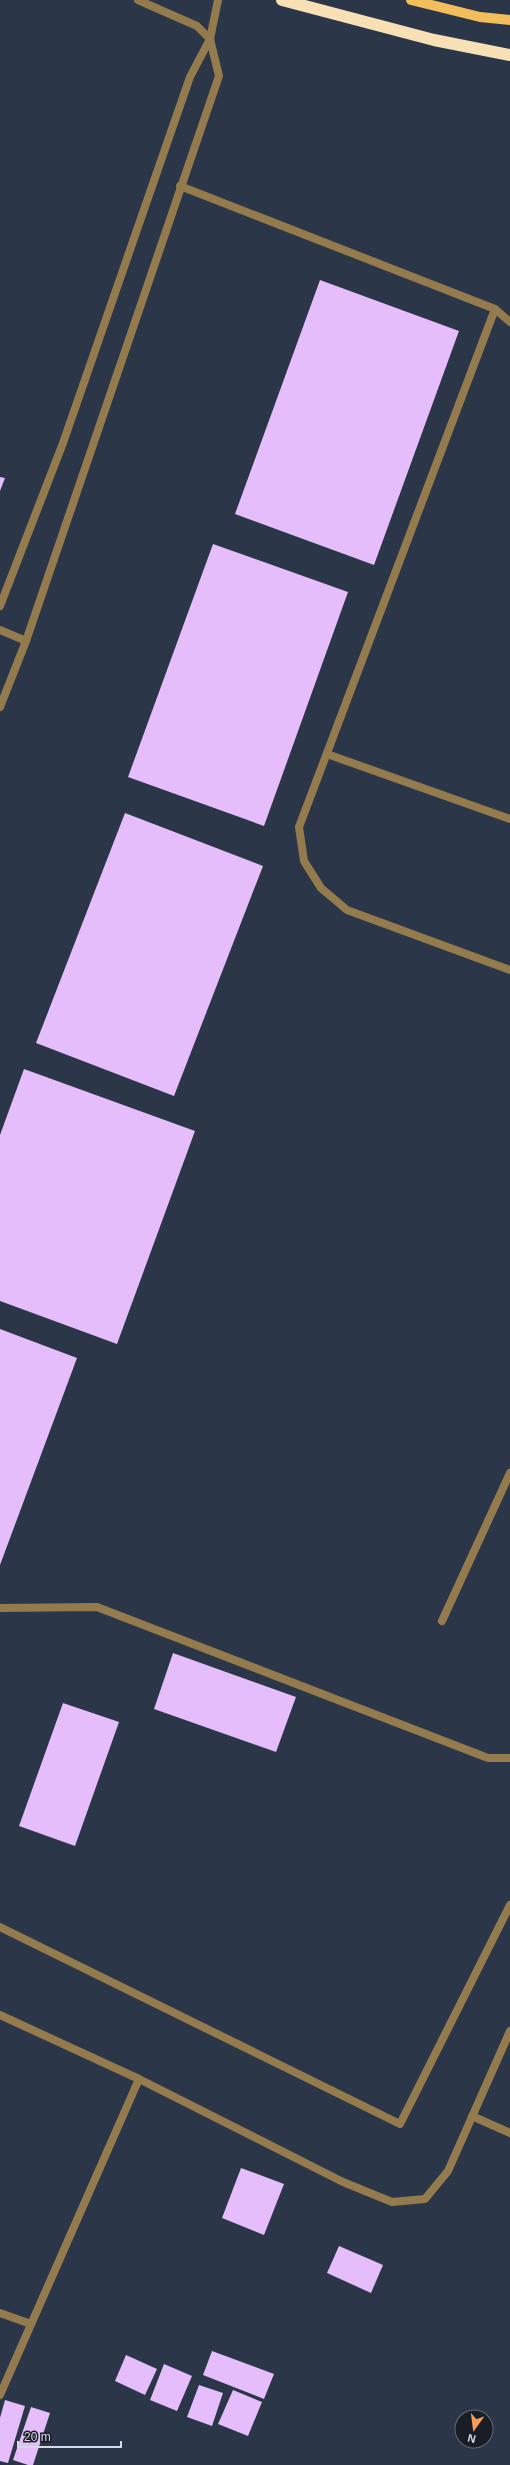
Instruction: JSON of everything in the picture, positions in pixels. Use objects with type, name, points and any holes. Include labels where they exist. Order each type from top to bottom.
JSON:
[{"type":"highway","points":[[282,0],[434,40],[510,55]]},
{"type":"main road","points":[[411,0],[480,17],[510,20]]},
{"type":"street","points":[[0,707],[26,641],[180,186],[219,76],[210,39],[197,26],[138,0]]},
{"type":"street","points":[[0,606],[63,443],[190,77],[210,39],[218,0]]},
{"type":"street","points":[[180,186],[495,309],[510,322]]},
{"type":"street","points":[[495,309],[299,827],[304,861],[321,888],[347,910],[510,970]]},
{"type":"street","points":[[0,630],[26,641]]},
{"type":"street","points":[[327,754],[510,819]]},
{"type":"street","points":[[442,1621],[510,1473]]},
{"type":"street","points":[[0,1608],[97,1607],[488,1758],[510,1758]]},
{"type":"street","points":[[0,1927],[400,2124],[510,1905]]},
{"type":"street","points":[[0,2015],[139,2079],[343,2182],[392,2202],[425,2198],[448,2171],[510,2031]]},
{"type":"street","points":[[0,2395],[139,2079]]},
{"type":"street","points":[[472,2116],[510,2133]]},
{"type":"street","points":[[0,2313],[31,2324]]},
{"type":"building","points":[[320,280],[459,331],[374,565],[235,514]]},
{"type":"building","points":[[0,477],[5,478],[0,491]]},
{"type":"building","points":[[213,544],[348,592],[264,826],[128,777]]},
{"type":"building","points":[[125,813],[263,866],[174,1096],[36,1043]]},
{"type":"building","points":[[24,1069],[195,1131],[117,1344],[0,1301],[0,1135]]},
{"type":"building","points":[[0,1329],[77,1358],[0,1565]]},
{"type":"building","points":[[173,1653],[296,1697],[276,1752],[154,1709]]},
{"type":"building","points":[[63,1703],[119,1722],[75,1846],[19,1826]]},
{"type":"building","points":[[241,2168],[284,2184],[264,2235],[222,2218]]},
{"type":"building","points":[[339,2246],[383,2265],[371,2293],[327,2273]]},
{"type":"building","points":[[212,2351],[274,2374],[264,2399],[203,2375]]},
{"type":"building","points":[[126,2355],[157,2369],[145,2395],[115,2381]]},
{"type":"building","points":[[164,2364],[192,2376],[177,2411],[150,2400]]},
{"type":"building","points":[[199,2385],[223,2393],[212,2426],[187,2417]]},
{"type":"building","points":[[233,2390],[262,2402],[248,2436],[218,2424]]},
{"type":"building","points":[[5,2400],[25,2406],[8,2463],[0,2461],[0,2418]]},
{"type":"building","points":[[31,2407],[50,2413],[33,2465],[28,2465],[13,2460]]}]
